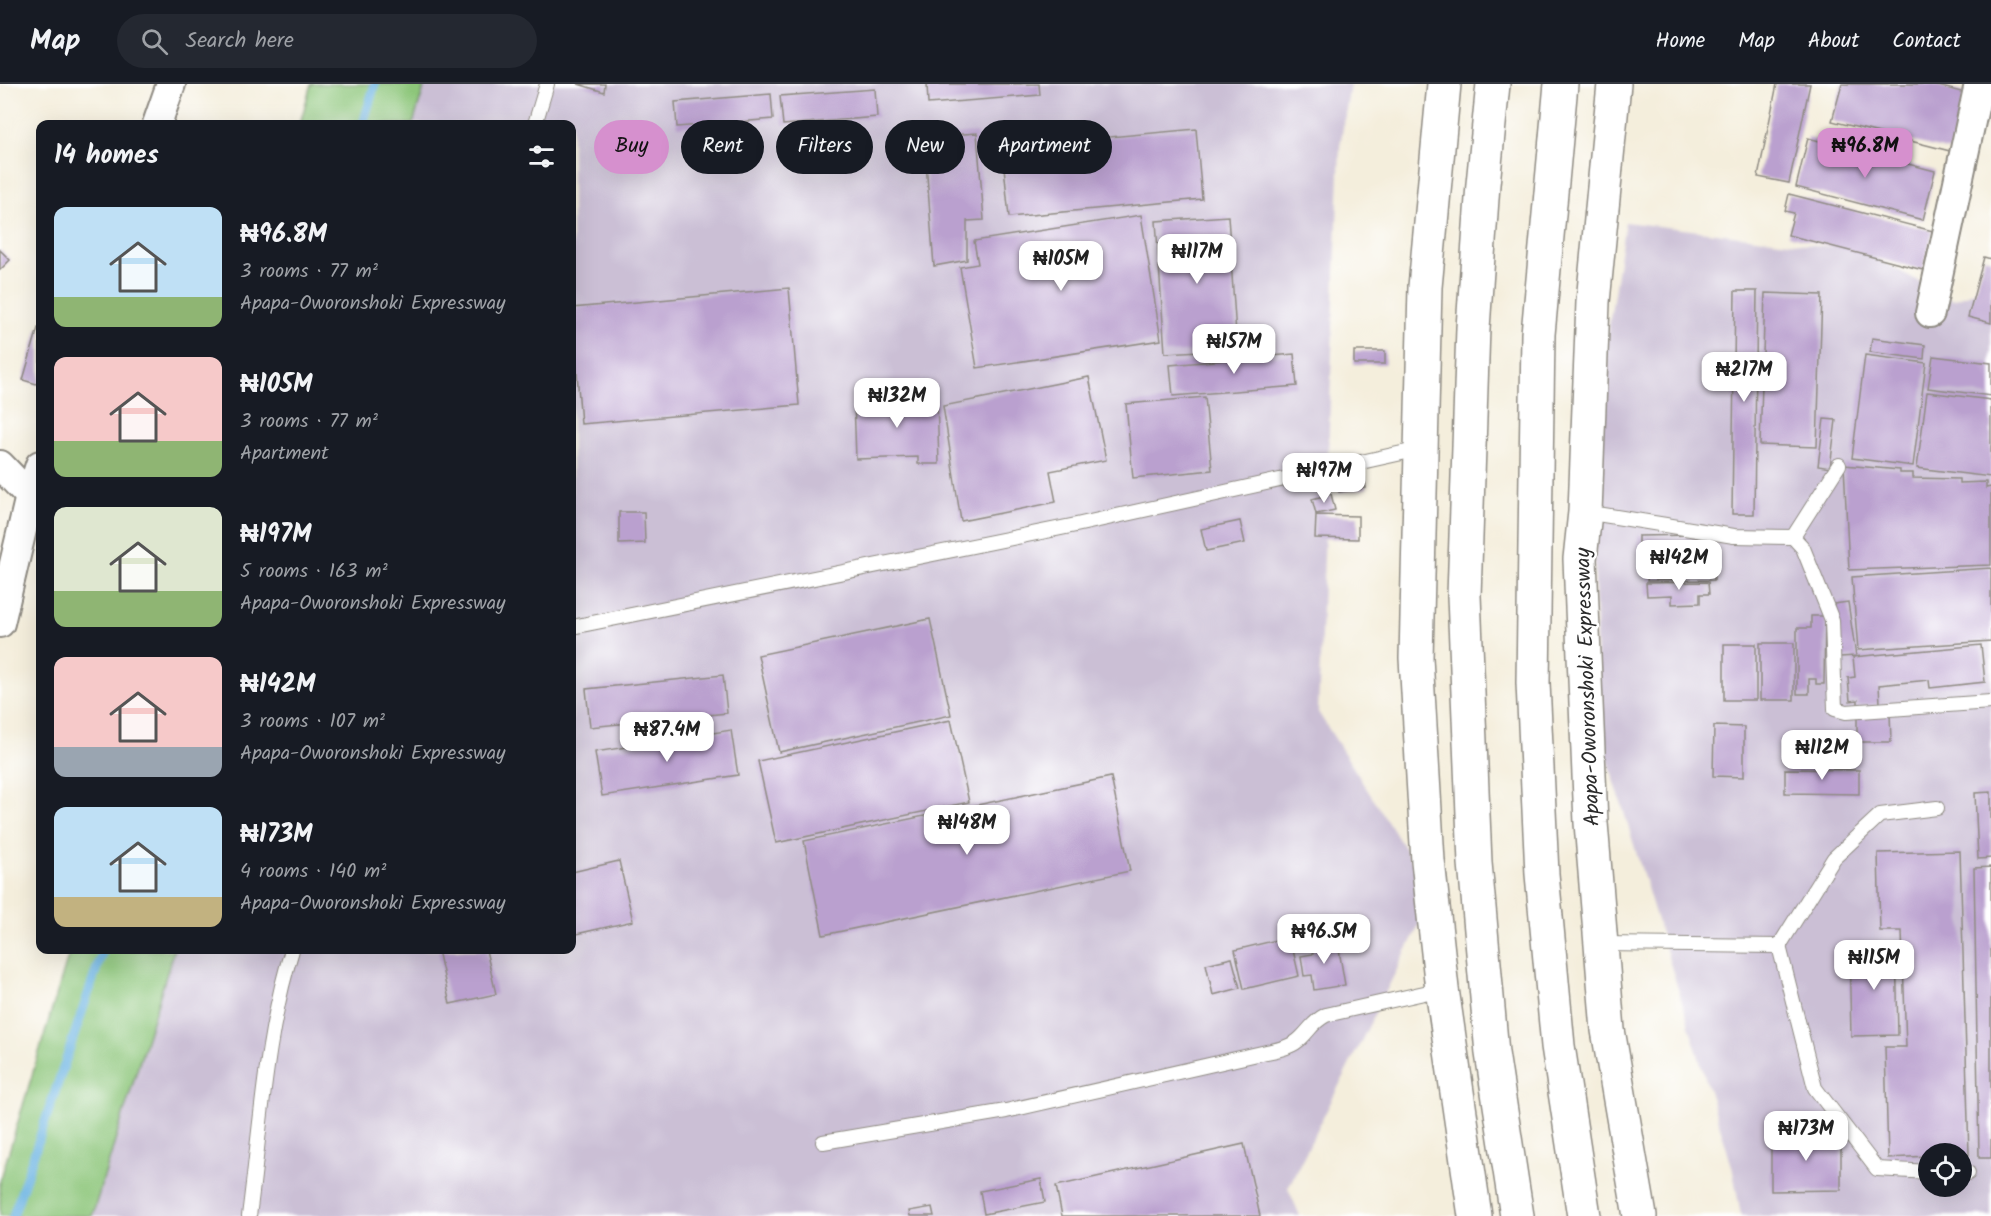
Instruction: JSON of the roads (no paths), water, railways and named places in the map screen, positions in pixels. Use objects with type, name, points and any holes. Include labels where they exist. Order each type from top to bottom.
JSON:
[{"type":"main road","points":[[1444,84],[1425,287],[1416,658],[1428,861],[1442,989],[1475,1216]]},
{"type":"main road","points":[[1493,84],[1473,328],[1464,596],[1475,863],[1492,1053],[1517,1216]]},
{"type":"main road","points":[[1561,84],[1538,334],[1533,682],[1542,874],[1558,1046],[1584,1216]]},
{"type":"main road","name":"Apapa-Oworonshoki Expressway","points":[[1614,84],[1593,302],[1581,570],[1591,823],[1608,1030],[1640,1216]]},
{"type":"street","points":[[1930,314],[1979,84]]},
{"type":"street","points":[[158,120],[165,87]]},
{"type":"street","points":[[0,465],[30,496]]},
{"type":"street","points":[[0,623],[36,477]]},
{"type":"lane","points":[[536,120],[547,84]]},
{"type":"lane","points":[[576,626],[1076,525],[1253,483],[1422,448]]},
{"type":"lane","points":[[1793,537],[1839,465]]},
{"type":"lane","points":[[1585,512],[1734,536],[1793,537],[1803,548],[1832,620],[1834,709],[1846,712],[1991,702]]},
{"type":"lane","points":[[1918,1171],[1877,1169],[1815,1088],[1779,946],[1834,858],[1880,815],[1937,808]]},
{"type":"lane","points":[[1601,944],[1779,946]]},
{"type":"lane","points":[[249,1216],[262,1093],[284,974],[291,954]]},
{"type":"lane","points":[[823,1142],[1006,1112],[1262,1053],[1291,1045],[1302,1038],[1313,1022],[1326,1015],[1442,989]]},
{"type":"waterway","points":[[364,120],[375,84]]},
{"type":"waterway","points":[[13,1216],[102,954]]}]
